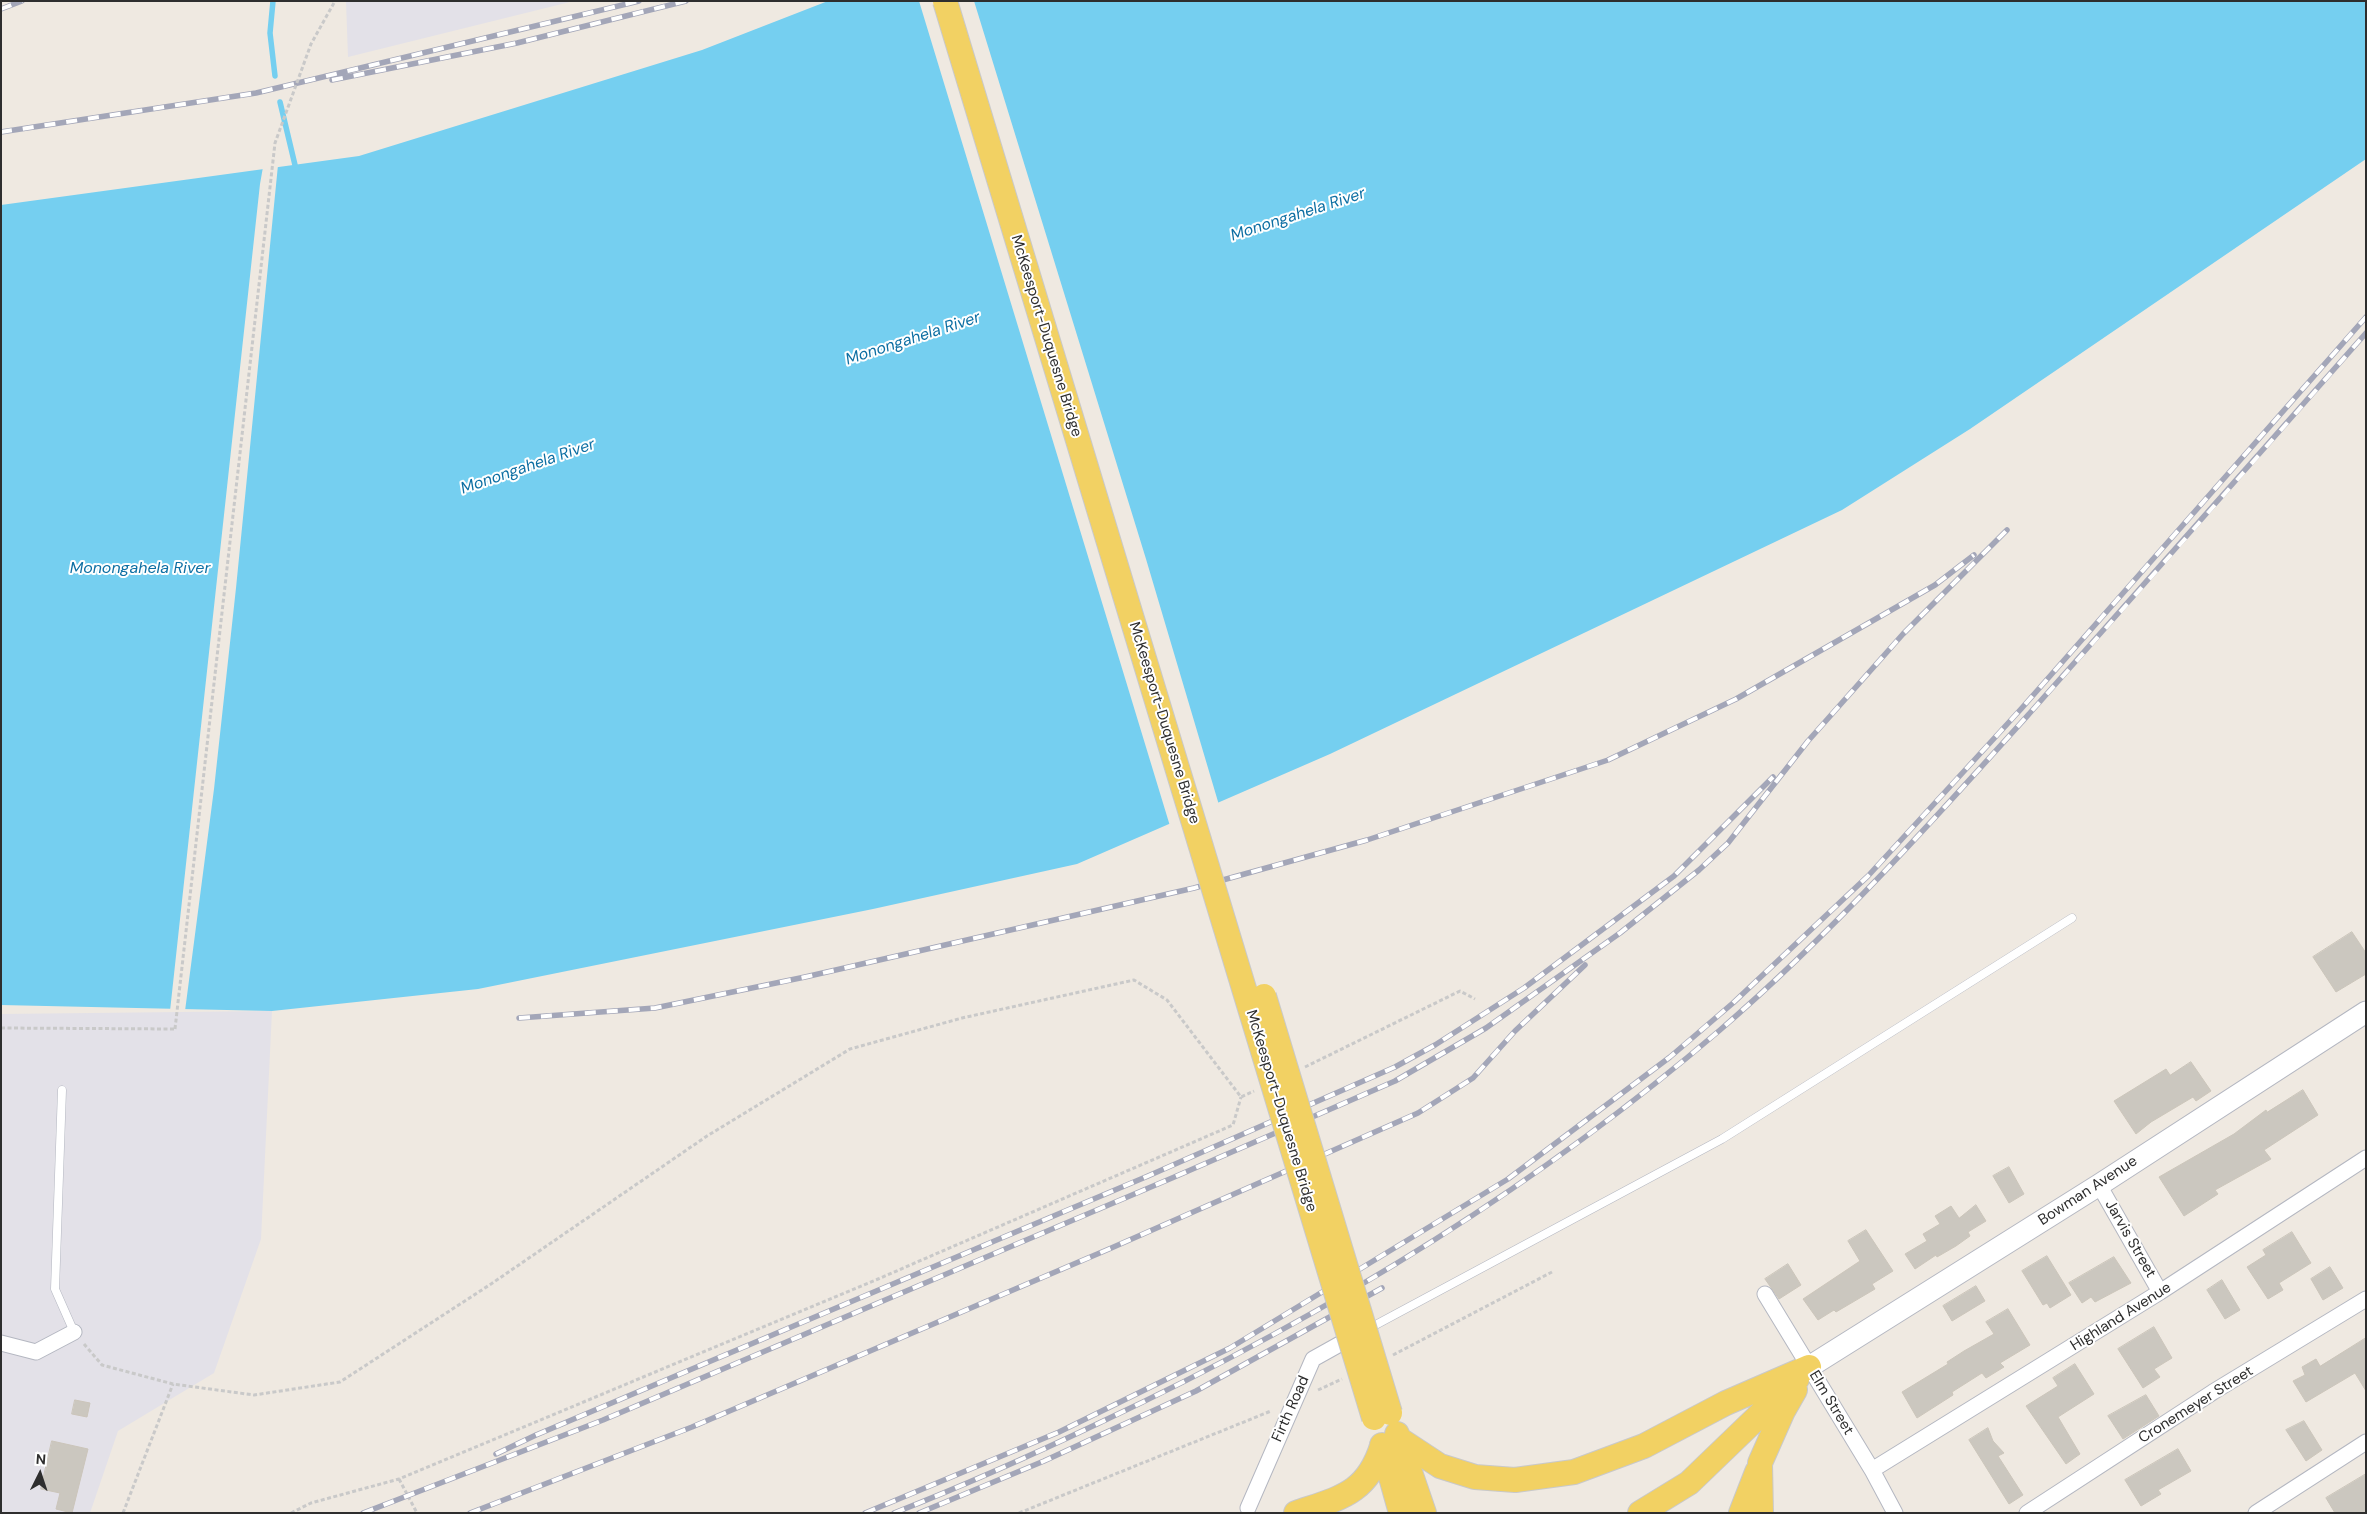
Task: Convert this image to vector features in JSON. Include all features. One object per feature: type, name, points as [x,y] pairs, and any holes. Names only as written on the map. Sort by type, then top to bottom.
[{"type":"main road","name":"McKeesport-Duquesne Bridge","points":[[945,1],[1390,1442]]},
{"type":"main road","name":"McKeesport-Duquesne Bridge","points":[[962,1],[1382,1416]]},
{"type":"main road","name":"Bowman Avenue","points":[[1809,1367],[2099,1185],[2366,1012]]},
{"type":"main road","points":[[1390,1442],[1440,1466],[1475,1477],[1515,1480],[1574,1472],[1644,1446],[1726,1403],[1809,1367]]},
{"type":"main road","points":[[1741,1513],[1783,1411],[1809,1367]]},
{"type":"main road","points":[[1640,1513],[1689,1482],[1809,1367]]},
{"type":"main road","points":[[1296,1513],[1341,1497],[1364,1483],[1390,1442]]},
{"type":"main road","points":[[1390,1442],[1401,1513]]},
{"type":"main road","points":[[1390,1442],[1424,1513]]},
{"type":"main road","points":[[1760,1463],[1761,1513]]},
{"type":"street","name":"Highland Avenue","points":[[1872,1470],[2160,1292],[2366,1158]]},
{"type":"street","name":"Jarvis Street","points":[[2099,1185],[2160,1292]]},
{"type":"street","name":"Elm Street","points":[[1765,1294],[1872,1470],[1895,1513]]},
{"type":"street","name":"Cronemeyer Street","points":[[2027,1513],[2213,1392],[2366,1298]]},
{"type":"street","points":[[1,1343],[36,1352],[74,1332]]},
{"type":"street","name":"Firth Road","points":[[1248,1508],[1313,1359],[1360,1333]]},
{"type":"street","points":[[2256,1513],[2366,1442]]},
{"type":"lane","points":[[1360,1333],[1722,1138],[2072,918]]},
{"type":"lane","points":[[62,1090],[55,1289],[74,1332]]},
{"type":"path","points":[[1,1028],[175,1029],[275,143],[311,44],[335,1]]},
{"type":"path","points":[[74,1332],[102,1365],[173,1384],[254,1395],[340,1382],[491,1284],[707,1136],[850,1049],[962,1018],[1134,980],[1167,1000],[1241,1097]]},
{"type":"path","points":[[1304,1068],[1460,991],[1475,999]]},
{"type":"path","points":[[291,1513],[311,1503],[399,1480],[878,1279],[1233,1125],[1241,1097],[1259,1088]]},
{"type":"path","points":[[123,1513],[173,1384]]},
{"type":"path","points":[[399,1480],[417,1513]]},
{"type":"shaded area","points":[[346,1],[574,1],[348,57]]},
{"type":"shaded area","points":[[272,1011],[261,1239],[214,1373],[118,1431],[90,1513],[1,1513],[1,1014]]},
{"type":"water","name":"Monongahela River","points":[[828,1],[2366,1],[2366,159],[1970,429],[1842,510],[1330,754],[1077,864],[873,909],[478,989],[272,1011],[1,1005],[1,205],[359,156],[702,50]]},
{"type":"pier","points":[[919,1],[974,1],[1146,559],[1219,805],[1170,826]]},
{"type":"pier","points":[[278,165],[214,789],[185,1011],[170,1011],[260,184],[263,167]]},
{"type":"building","points":[[2352,932],[2366,953],[2366,974],[2336,992],[2313,957]]},
{"type":"building","points":[[2191,1062],[2211,1091],[2196,1101],[2193,1097],[2151,1122],[2136,1134],[2114,1101],[2166,1069],[2170,1075]]},
{"type":"building","points":[[2303,1090],[2318,1115],[2264,1150],[2271,1159],[2215,1190],[2218,1194],[2184,1216],[2159,1177],[2234,1134],[2266,1110],[2267,1112]]},
{"type":"building","points":[[2009,1167],[2024,1194],[2009,1203],[1993,1176]]},
{"type":"building","points":[[1976,1205],[1986,1221],[1968,1232],[1970,1236],[1956,1246],[1937,1257],[1936,1255],[1915,1269],[1905,1254],[1927,1241],[1923,1234],[1940,1224],[1935,1216],[1951,1206],[1959,1218]]},
{"type":"building","points":[[1866,1230],[1893,1271],[1872,1284],[1875,1289],[1836,1312],[1834,1310],[1818,1320],[1803,1299],[1860,1261],[1848,1241]]},
{"type":"building","points":[[2292,1232],[2311,1263],[2279,1283],[2283,1290],[2268,1299],[2247,1267],[2266,1255],[2263,1250]]},
{"type":"building","points":[[2047,1256],[2071,1295],[2050,1308],[2047,1303],[2043,1305],[2022,1271]]},
{"type":"building","points":[[2114,1257],[2131,1283],[2095,1302],[2091,1297],[2082,1303],[2069,1283]]},
{"type":"building","points":[[1788,1264],[1801,1285],[1779,1299],[1765,1279]]},
{"type":"building","points":[[2330,1267],[2343,1288],[2323,1300],[2311,1279]]},
{"type":"building","points":[[2222,1280],[2240,1310],[2225,1319],[2207,1290]]},
{"type":"building","points":[[1976,1286],[1985,1301],[1952,1321],[1943,1306]]},
{"type":"building","points":[[2008,1309],[2030,1345],[2000,1363],[2004,1367],[1986,1378],[1982,1373],[1952,1392],[1953,1395],[1917,1418],[1902,1392],[1948,1364],[1947,1362],[1964,1351],[1994,1334],[1986,1322]]},
{"type":"building","points":[[2154,1327],[2172,1358],[2154,1369],[2160,1377],[2143,1388],[2118,1349]]},
{"type":"building","points":[[2366,1338],[2366,1391],[2355,1373],[2306,1402],[2293,1381],[2305,1375],[2302,1367],[2316,1359],[2320,1366]]},
{"type":"building","points":[[2075,1364],[2094,1394],[2058,1417],[2080,1454],[2066,1464],[2026,1406],[2058,1386],[2053,1378]]},
{"type":"building","points":[[2146,1395],[2159,1416],[2123,1439],[2108,1416]]},
{"type":"building","points":[[75,1400],[90,1403],[87,1417],[72,1414]]},
{"type":"building","points":[[2304,1421],[2322,1450],[2306,1461],[2286,1430]]},
{"type":"building","points":[[1988,1428],[1993,1441],[2004,1453],[1998,1456],[2023,1495],[2009,1504],[1969,1440]]},
{"type":"building","points":[[52,1441],[88,1449],[72,1513],[56,1509],[60,1493],[41,1489]]},
{"type":"building","points":[[2178,1449],[2191,1471],[2158,1490],[2161,1494],[2141,1506],[2125,1480]]},
{"type":"building","points":[[2366,1474],[2366,1513],[2335,1513],[2326,1498]]},
{"type":"waterway","points":[[273,1],[270,33],[275,76]]},
{"type":"waterway","points":[[280,102],[295,165]]},
{"type":"railway","points":[[1,9],[22,1]]},
{"type":"railway","points":[[1,132],[256,93],[639,1]]},
{"type":"railway","points":[[332,80],[517,43],[686,1]]},
{"type":"railway","points":[[865,1513],[1059,1432],[1230,1348],[1508,1179],[1670,1057],[1733,1003],[1868,876],[2021,709],[2366,317]]},
{"type":"railway","points":[[894,1513],[1047,1448],[1180,1384],[1343,1296],[1499,1198],[1575,1145],[1648,1089],[1720,1030],[1761,993],[1802,955],[1879,877],[2071,667],[2366,333]]},
{"type":"railway","points":[[363,1513],[603,1420],[1172,1178],[1395,1081],[1486,1028],[1620,933],[1699,870],[1728,843],[1808,741],[1903,634],[2007,530]]},
{"type":"railway","points":[[519,1018],[655,1008],[805,977],[1194,888],[1367,840],[1608,760],[1736,699],[1935,585],[1974,555]]},
{"type":"railway","points":[[496,1454],[536,1435],[1148,1176],[1395,1067],[1435,1045],[1524,988],[1674,876],[1773,777]]},
{"type":"railway","points":[[470,1513],[692,1427],[1109,1249],[1418,1113],[1473,1078],[1515,1031],[1585,965]]},
{"type":"railway","points":[[919,1513],[1044,1461],[1196,1391],[1382,1288]]}]
